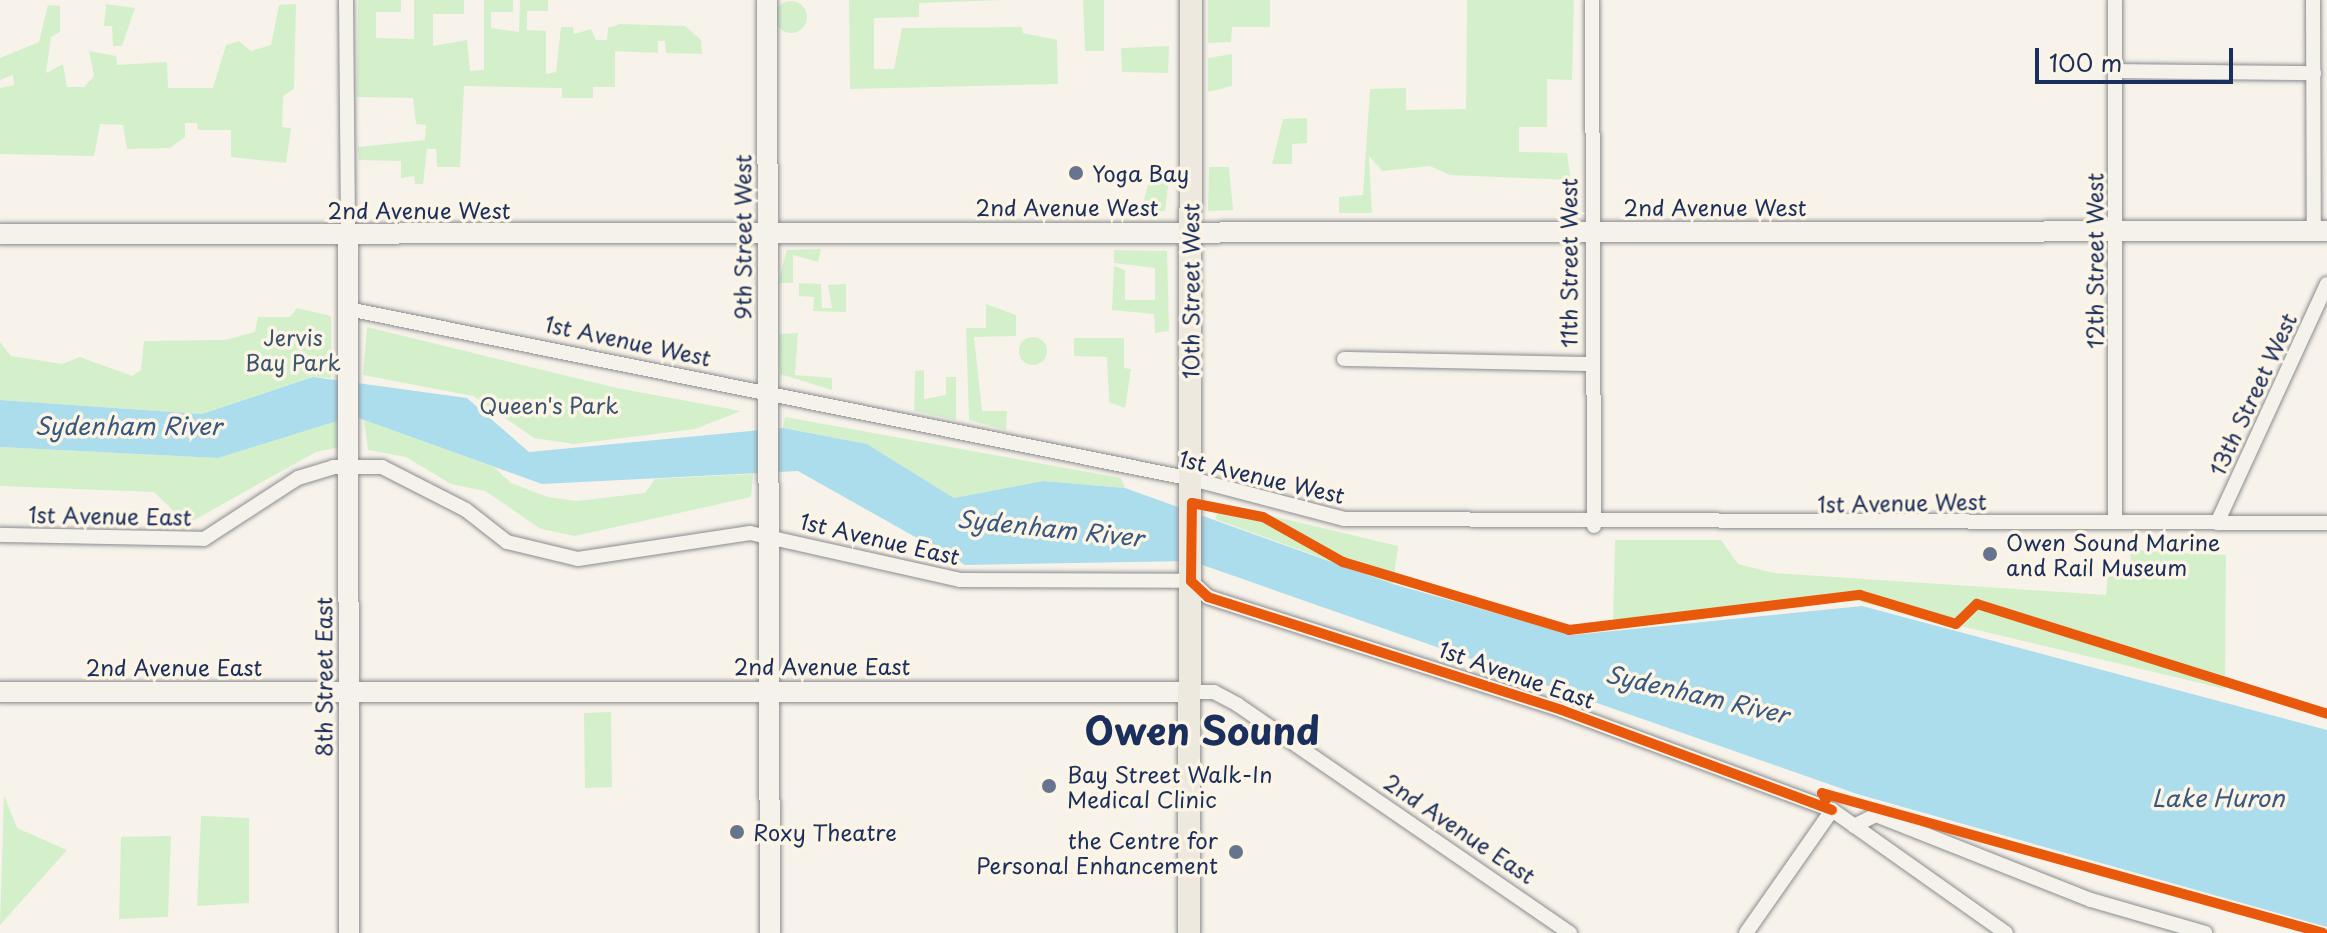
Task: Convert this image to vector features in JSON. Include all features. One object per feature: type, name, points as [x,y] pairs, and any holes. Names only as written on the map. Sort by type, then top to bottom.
[{"type":"main road","name":"10th Street West","points":[[1189,933],[1191,0]]},
{"type":"street","points":[[346,0],[348,236]]},
{"type":"street","name":"9th Street West","points":[[767,0],[765,534],[770,933]]},
{"type":"street","name":"11th Street West","points":[[1592,0],[1590,364],[1594,526]]},
{"type":"street","name":"12th Street West","points":[[2115,0],[2118,230],[2115,521]]},
{"type":"street","points":[[2313,0],[2320,231]]},
{"type":"street","points":[[2115,71],[2314,73]]},
{"type":"street","name":"2nd Avenue West","points":[[0,234],[348,236],[766,232],[2320,231]]},
{"type":"street","name":"8th Street East","points":[[348,236],[349,933]]},
{"type":"street","name":"13th Street West","points":[[2217,523],[2327,284]]},
{"type":"street","name":"1st Avenue West","points":[[348,309],[767,401],[1192,479],[1344,519],[1594,526],[2115,521],[2327,523]]},
{"type":"street","points":[[1344,359],[1590,364]]},
{"type":"street","name":"1st Avenue East","points":[[0,535],[204,539],[298,478],[347,466],[405,474],[507,542],[537,553],[578,559],[696,536],[765,534],[960,580],[1191,571],[1208,597],[1504,690],[1832,810],[2006,933]]},
{"type":"street","name":"2nd Avenue East","points":[[0,692],[768,689],[1214,692],[1238,705],[1570,933]]},
{"type":"street","points":[[1746,933],[1832,810]]},
{"type":"street","points":[[1854,826],[1876,815],[2091,900],[2205,933]]},
{"type":"green space","points":[[358,0],[401,0],[401,12],[376,12],[376,38],[414,39],[414,0],[464,0],[464,14],[433,14],[433,46],[467,40],[470,71],[484,70],[484,0],[513,0],[513,12],[491,12],[491,28],[519,32],[520,0],[548,0],[548,11],[527,11],[527,30],[546,31],[546,74],[556,72],[561,27],[573,27],[574,34],[591,29],[596,40],[607,40],[608,28],[620,24],[685,26],[701,40],[702,54],[666,53],[665,41],[658,41],[658,53],[615,51],[615,87],[593,87],[593,98],[562,98],[562,88],[464,86],[460,167],[437,167],[436,149],[427,149],[423,184],[415,184],[414,176],[401,178],[401,161],[359,160],[358,147],[425,140],[426,125],[416,124],[413,98],[357,97]]},
{"type":"green space","points":[[849,0],[1004,0],[919,3],[919,17],[874,18],[874,69],[894,69],[902,28],[1022,27],[1023,33],[1057,40],[1058,84],[850,89]]},
{"type":"green space","points":[[1083,0],[1104,0],[1104,51],[1085,51]]},
{"type":"green space","points":[[1208,0],[1270,0],[1270,27],[1232,27],[1231,42],[1208,43]]},
{"type":"green space","points":[[1467,0],[1574,0],[1572,80],[1547,79],[1547,127],[1519,127],[1519,152],[1567,153],[1571,180],[1450,175],[1430,166],[1382,171],[1369,156],[1372,213],[1339,213],[1339,197],[1363,195],[1370,89],[1406,88],[1406,110],[1466,109]]},
{"type":"green space","points":[[791,1],[802,6],[807,17],[802,28],[791,33],[780,28],[775,17],[780,6]]},
{"type":"green space","points":[[106,4],[135,8],[122,46],[113,46],[112,26],[104,26]]},
{"type":"green space","points":[[296,4],[294,89],[283,96],[282,127],[291,128],[286,163],[231,157],[231,130],[198,130],[197,123],[185,123],[185,137],[170,148],[127,149],[123,125],[100,124],[94,156],[0,154],[0,88],[14,85],[13,75],[0,80],[0,58],[39,42],[48,5],[60,6],[60,32],[51,37],[46,73],[63,64],[67,87],[84,87],[94,76],[89,51],[116,56],[117,65],[167,62],[168,88],[213,88],[226,45],[239,41],[251,51],[271,45],[279,5]]},
{"type":"green space","points":[[1169,46],[1168,73],[1122,72],[1121,48]]},
{"type":"green space","points":[[1232,54],[1232,86],[1208,92],[1208,58]]},
{"type":"green space","points":[[1307,118],[1307,143],[1292,144],[1292,164],[1272,164],[1283,119]]},
{"type":"green space","points":[[1209,167],[1229,167],[1233,210],[1208,211]]},
{"type":"green space","points":[[1152,170],[1170,170],[1165,211],[1141,211]]},
{"type":"green space","points":[[821,249],[818,262],[793,255],[793,283],[778,283],[787,250]]},
{"type":"green space","points":[[1114,250],[1167,251],[1169,331],[1155,333],[1154,314],[1112,310],[1114,266],[1125,270],[1125,300],[1155,300],[1155,268],[1114,263]]},
{"type":"green space","points":[[799,283],[821,284],[822,308],[832,308],[828,285],[846,284],[846,312],[813,311],[814,297],[799,296]]},
{"type":"green space","points":[[986,304],[1016,315],[1016,336],[974,337],[982,411],[1007,411],[1006,430],[969,420],[966,328],[986,328]]},
{"type":"green space","name":"Jervis Bay Park","points":[[297,308],[331,316],[331,378],[313,377],[202,414],[0,400],[0,342],[11,356],[62,364],[80,357],[132,376],[141,370],[144,341],[225,340],[255,332],[258,317],[290,317]]},
{"type":"green space","name":"Queen's Park","points":[[367,327],[617,388],[741,411],[695,429],[574,444],[534,438],[473,396],[363,375]]},
{"type":"green space","points":[[798,333],[795,375],[832,378],[832,390],[780,374],[779,334]]},
{"type":"green space","points":[[1033,337],[1043,341],[1047,351],[1043,361],[1033,365],[1023,361],[1019,351],[1023,341]]},
{"type":"green space","points":[[1074,338],[1124,338],[1124,368],[1131,369],[1125,408],[1109,402],[1107,357],[1074,356]]},
{"type":"green space","points":[[924,370],[924,399],[946,395],[946,377],[956,377],[956,420],[914,411],[915,371]]},
{"type":"green space","points":[[785,417],[1121,478],[1125,488],[1043,481],[954,498],[867,444],[783,428]]},
{"type":"green space","points":[[338,420],[340,447],[316,452],[187,524],[154,492],[0,486],[0,447],[218,458]]},
{"type":"green space","points":[[364,420],[494,467],[511,483],[548,497],[577,501],[645,493],[655,479],[753,474],[751,497],[575,536],[541,529],[485,491],[451,484],[406,457],[368,450]]},
{"type":"green space","points":[[1222,504],[1398,546],[1393,584],[1215,519]]},
{"type":"green space","points":[[1615,540],[1721,540],[1738,564],[1774,573],[2106,595],[2108,571],[2130,570],[2131,550],[2226,555],[2225,689],[1839,597],[1613,624]]},
{"type":"green space","points":[[611,712],[612,787],[585,788],[584,713]]},
{"type":"green space","points":[[4,795],[17,828],[67,850],[0,925]]},
{"type":"green space","points":[[201,816],[249,818],[249,903],[197,906]]},
{"type":"green space","points":[[171,836],[168,917],[119,919],[121,837]]},
{"type":"water","name":"Lake Huron","points":[[313,377],[467,398],[529,452],[783,428],[867,444],[954,498],[1043,481],[1125,488],[1393,584],[1573,635],[1862,606],[2327,730],[2327,927],[1857,794],[1191,561],[965,565],[798,471],[542,484],[353,416],[218,458],[0,447],[0,400],[202,414]]},
{"type":"cycle path","points":[[1832,810],[1562,710],[1208,597],[1191,581],[1192,503],[1263,517],[1343,562],[1569,630],[1860,595],[1956,624],[1977,604],[2327,714]]},
{"type":"cycle path","points":[[1826,800],[1822,793],[2323,933]]},
{"type":"place","name":"Yoga Bay","points":[[1076,173]]},
{"type":"place","name":"Owen Sound Marine and Rail Museum","points":[[1990,554]]},
{"type":"place","name":"Bay Street Walk-In Medical Clinic","points":[[1049,786]]},
{"type":"place","name":"Roxy Theatre","points":[[737,832]]},
{"type":"place","name":"the Centre for Personal Enhancement","points":[[1236,852]]},
{"type":"district","name":"Owen Sound","points":[[1202,730]]},
{"type":"water label","name":"Sydenham River","points":[[128,426]]},
{"type":"water label","name":"Sydenham River","points":[[1050,528]]},
{"type":"water label","name":"Sydenham River","points":[[1697,694]]}]
